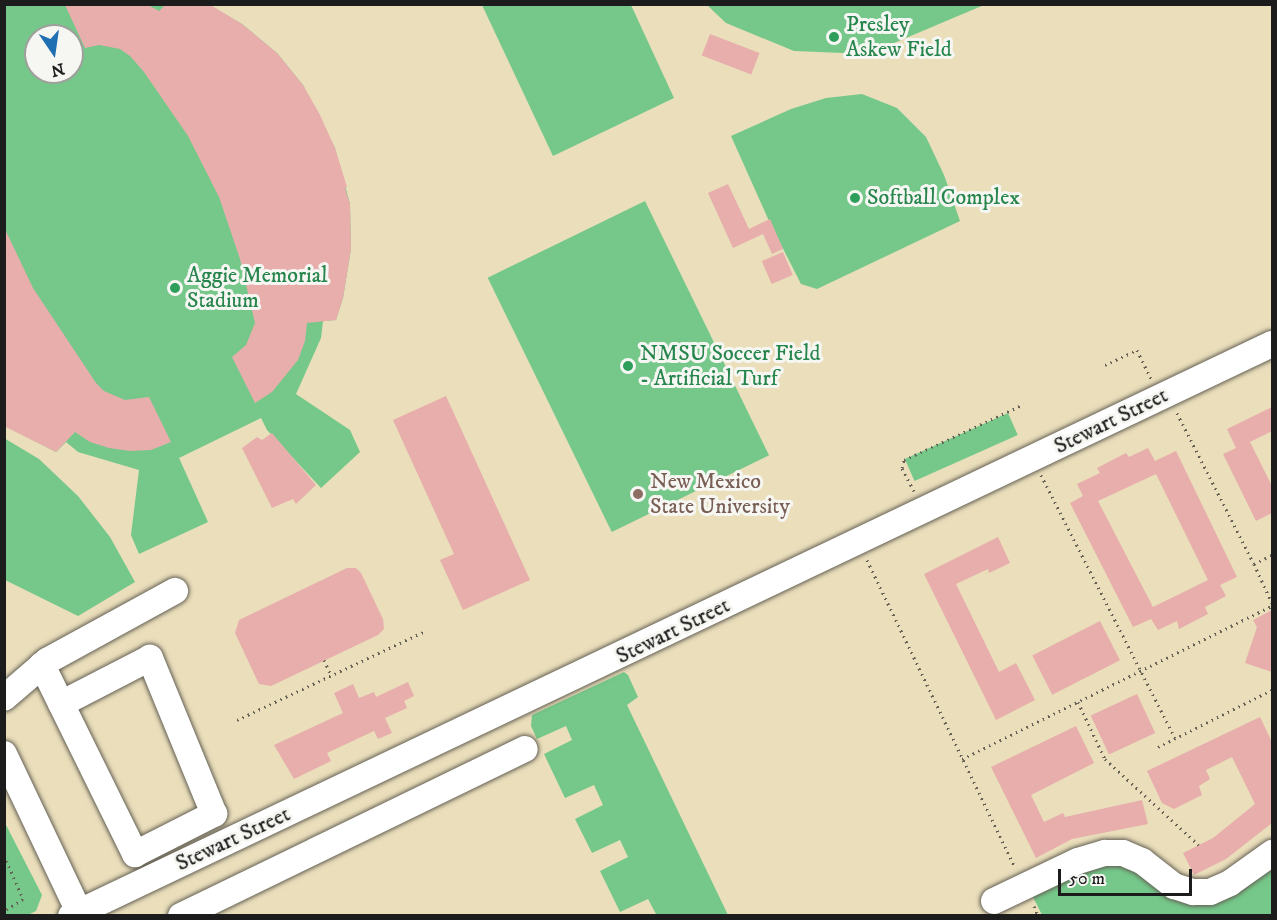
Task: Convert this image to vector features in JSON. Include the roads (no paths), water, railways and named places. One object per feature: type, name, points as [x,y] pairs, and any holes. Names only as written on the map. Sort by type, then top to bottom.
[{"type":"street","name":"Stewart Street","points":[[77,914],[1168,404],[1272,344]]},
{"type":"street","points":[[4,698],[42,665],[175,591]]},
{"type":"street","points":[[42,665],[61,704],[135,854],[214,814],[150,658],[61,704]]},
{"type":"street","points":[[181,915],[525,749]]},
{"type":"street","points":[[4,754],[77,914]]},
{"type":"street","points":[[994,901],[1078,861],[1105,854],[1123,853],[1142,861],[1174,886],[1194,892],[1210,891],[1230,883],[1272,853]]},
{"type":"place","name":"Presley Askew Field","points":[[834,37]]},
{"type":"place","name":"Softball Complex","points":[[855,198]]},
{"type":"place","name":"Aggie Memorial Stadium","points":[[175,288]]},
{"type":"place","name":"NMSU Soccer Field - Artificial Turf","points":[[628,366]]},
{"type":"place","name":"New Mexico State University","points":[[638,494]]}]
